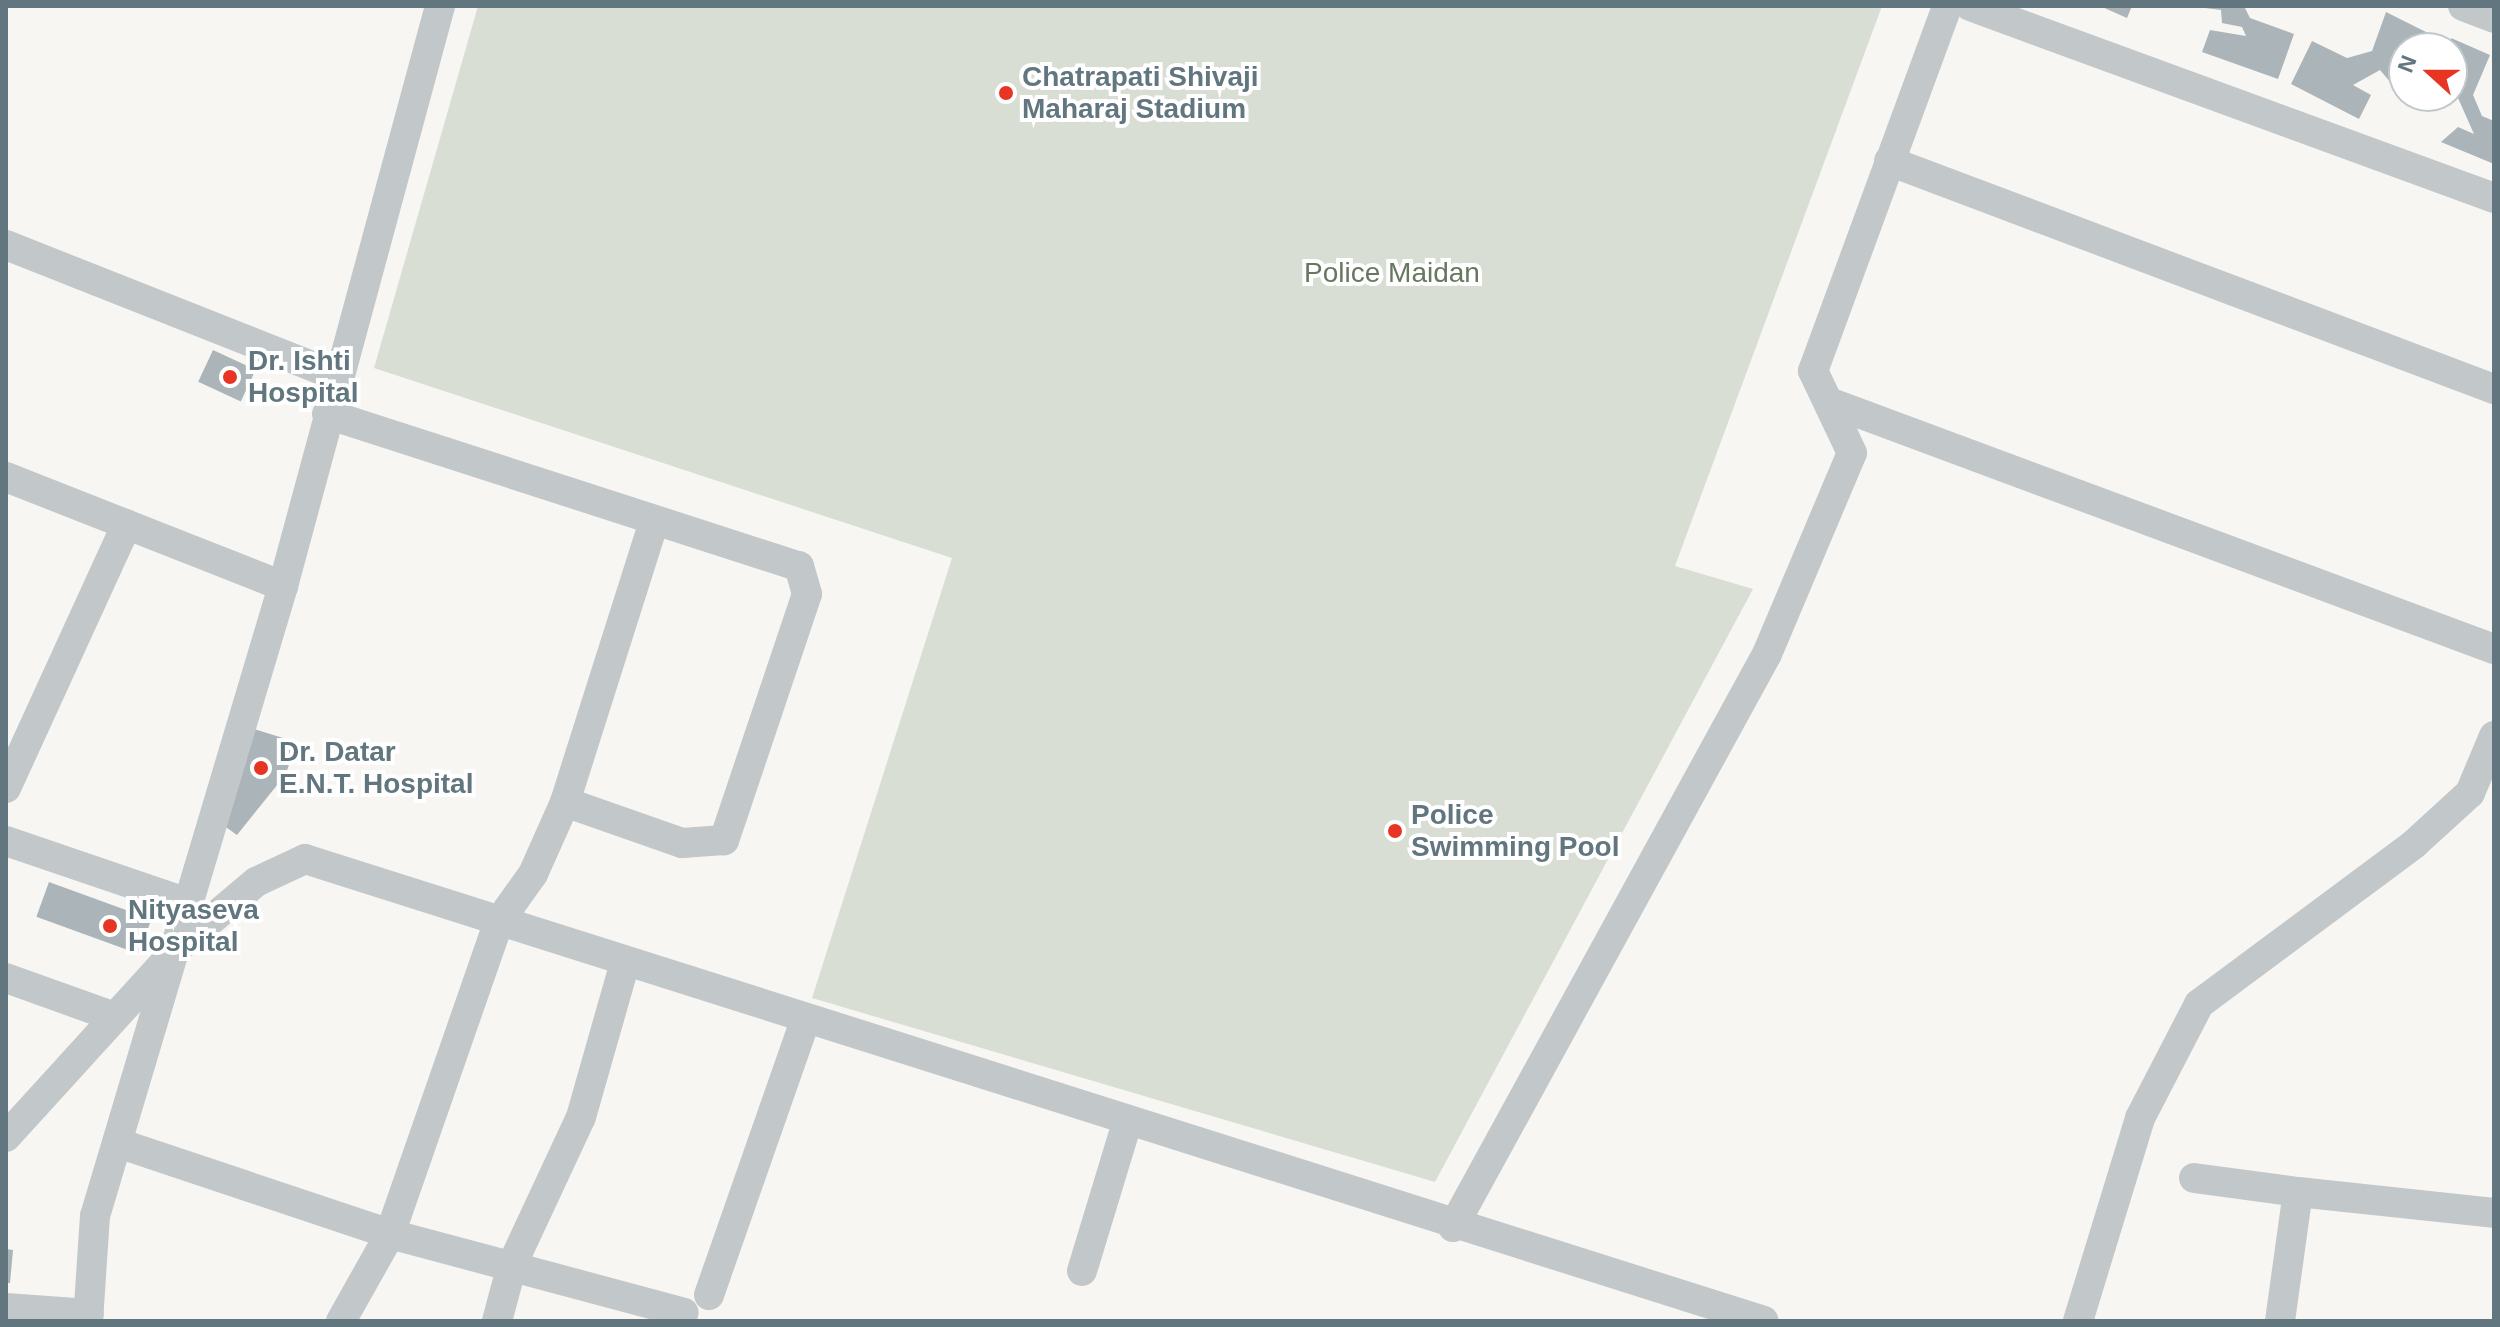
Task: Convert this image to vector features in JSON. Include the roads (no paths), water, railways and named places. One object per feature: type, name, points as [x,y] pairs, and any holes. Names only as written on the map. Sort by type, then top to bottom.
[{"type":"street","points":[[6,1308],[88,1318],[95,1216],[179,947],[283,586],[337,376],[440,6]]},
{"type":"street","points":[[1453,1227],[1767,654],[1852,453],[1813,371],[1947,6]]},
{"type":"street","points":[[1970,6],[2494,198]]},
{"type":"street","points":[[2463,6],[2494,18]]},
{"type":"street","points":[[1889,161],[2494,389]]},
{"type":"street","points":[[6,245],[337,376]]},
{"type":"street","points":[[1829,402],[2494,649]]},
{"type":"street","points":[[327,414],[653,524],[799,566],[807,594],[803,609],[724,840],[682,843],[565,802]]},
{"type":"street","points":[[6,477],[283,586]]},
{"type":"street","points":[[6,788],[127,524]]},
{"type":"street","points":[[341,1321],[390,1234],[498,923],[533,874],[565,802],[653,524]]},
{"type":"street","points":[[2078,1321],[2140,1118],[2199,1004],[2447,814],[2470,793],[2494,736]]},
{"type":"street","points":[[6,841],[191,904]]},
{"type":"street","points":[[6,1137],[112,1016],[179,947],[256,882],[305,859],[1453,1227],[1764,1321]]},
{"type":"street","points":[[497,1321],[512,1265],[581,1117],[625,963]]},
{"type":"street","points":[[6,978],[112,1016]]},
{"type":"street","points":[[709,1295],[805,1021]]},
{"type":"street","points":[[1082,1271],[1127,1123]]},
{"type":"street","points":[[118,1143],[390,1234],[684,1313]]},
{"type":"street","points":[[2194,1178],[2494,1213]]},
{"type":"street","points":[[2280,1321],[2298,1192]]},
{"type":"place","name":"Chatrapati Shivaji Maharaj Stadium","points":[[1006,93]]},
{"type":"place","name":"Dr. Ishti Hospital","points":[[230,377]]},
{"type":"place","name":"Dr. Datar E.N.T. Hospital","points":[[261,768]]},
{"type":"place","name":"Police Swimming Pool","points":[[1395,831]]},
{"type":"place","name":"Nityaseva Hospital","points":[[110,926]]},
{"type":"park label","name":"Police Maidan","points":[[1392,273]]}]
